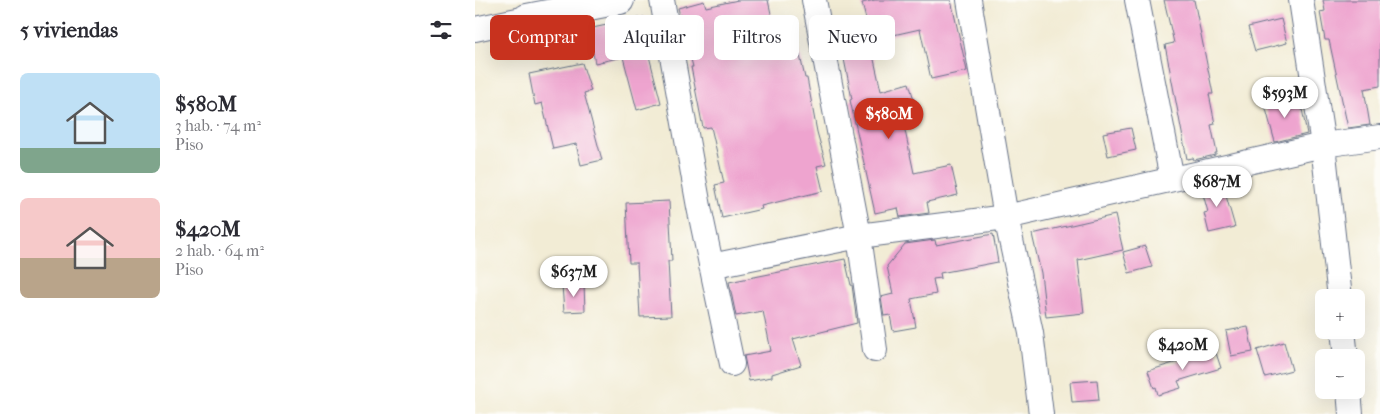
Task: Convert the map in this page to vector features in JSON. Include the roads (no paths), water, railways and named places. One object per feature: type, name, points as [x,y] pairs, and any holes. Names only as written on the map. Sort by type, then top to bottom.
[{"type":"street","points":[[542,15],[620,0]]},
{"type":"street","points":[[662,0],[711,266],[733,364]]},
{"type":"street","points":[[813,0],[859,236],[875,350]]},
{"type":"street","points":[[969,0],[1006,217],[1031,333],[1041,414]]},
{"type":"street","points":[[1137,0],[1172,180]]},
{"type":"street","points":[[1301,0],[1323,145],[1339,289]]},
{"type":"street","points":[[475,29],[490,26]]},
{"type":"street","points":[[711,266],[859,236],[1006,217],[1323,145],[1380,137]]},
{"type":"street","points":[[1350,399],[1351,414]]}]
